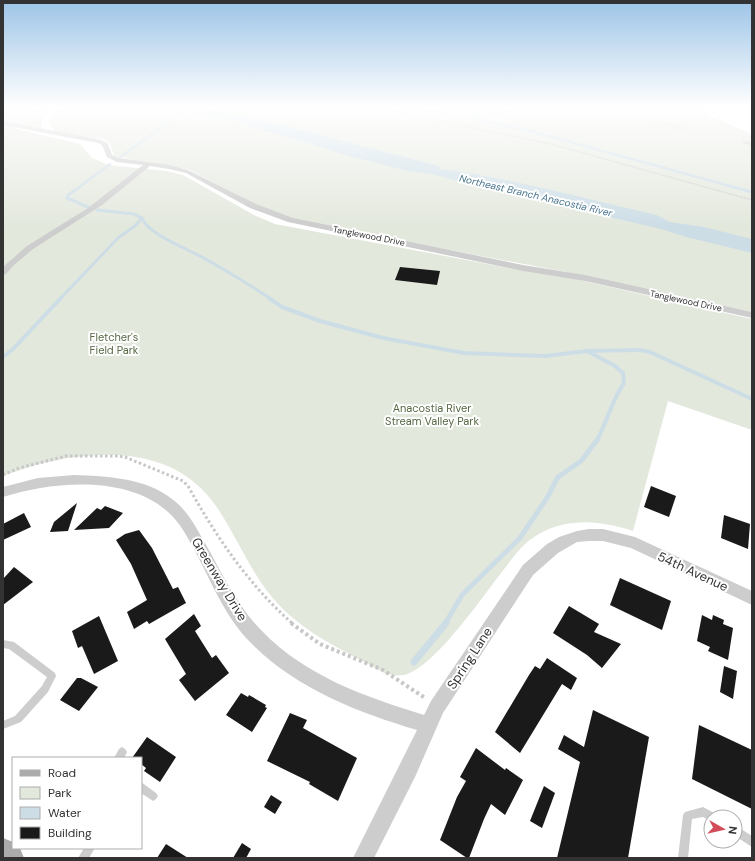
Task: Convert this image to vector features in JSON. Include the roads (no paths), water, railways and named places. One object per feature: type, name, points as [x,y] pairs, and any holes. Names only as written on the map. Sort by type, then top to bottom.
[{"type":"main road","points":[[3,854],[8,858]]},
{"type":"street","name":"Tanglewood Drive","points":[[106,147],[109,156],[122,162],[170,167],[188,172],[253,206],[291,220],[523,268],[585,278],[752,315]]},
{"type":"street","points":[[3,272],[28,248],[98,205],[148,165]]},
{"type":"street","name":"Greenway Drive","points":[[3,492],[25,484],[54,480],[78,480],[110,482],[144,490],[166,501],[180,516],[193,535],[238,613],[256,637],[283,662],[363,703],[428,725]]},
{"type":"street","name":"Spring Lane","points":[[363,858],[408,770],[437,707],[528,570],[542,555],[572,538],[583,535],[610,536],[635,544]]},
{"type":"street","name":"54th Avenue","points":[[635,544],[752,598]]},
{"type":"lane","points":[[3,644],[11,645],[52,676],[45,689],[18,719],[3,725]]},
{"type":"lane","points":[[142,788],[153,796]]},
{"type":"lane","points":[[683,858],[688,815],[703,812]]},
{"type":"lane","points":[[743,836],[752,842]]},
{"type":"lane","points":[[83,858],[89,849]]},
{"type":"water","name":"Northeast Branch Anacostia River","points":[[321,147],[367,147],[439,166],[440,169],[522,183],[657,215],[670,222],[704,227],[752,239],[752,253],[686,237],[661,229],[484,188],[432,174],[408,171]]},
{"type":"waterway","points":[[120,157],[134,147]]},
{"type":"waterway","points":[[589,147],[748,191]]},
{"type":"waterway","points":[[74,191],[110,164]]},
{"type":"waterway","points":[[75,190],[68,195],[67,198],[88,207]]},
{"type":"waterway","points":[[744,190],[748,191]]},
{"type":"waterway","points":[[748,191],[752,192]]},
{"type":"waterway","points":[[97,210],[134,214],[142,218]]},
{"type":"waterway","points":[[60,299],[118,238],[135,226],[142,218]]},
{"type":"waterway","points":[[142,218],[151,230],[218,266],[271,299]]},
{"type":"waterway","points":[[3,357],[13,349],[61,298]]},
{"type":"waterway","points":[[269,298],[282,307],[320,321],[383,338],[464,353],[545,356],[587,351],[640,350],[650,352],[752,399]]},
{"type":"waterway","points":[[589,352],[615,366],[623,373],[624,383],[616,397],[597,440]]},
{"type":"waterway","points":[[445,624],[462,595],[520,538],[547,498],[558,477],[581,461],[598,439]]},
{"type":"waterway","points":[[414,662],[446,623]]},
{"type":"park label","name":"Fletcher's Field Park","points":[[114,343]]},
{"type":"park label","name":"Anacostia River Stream Valley Park","points":[[432,414]]}]
